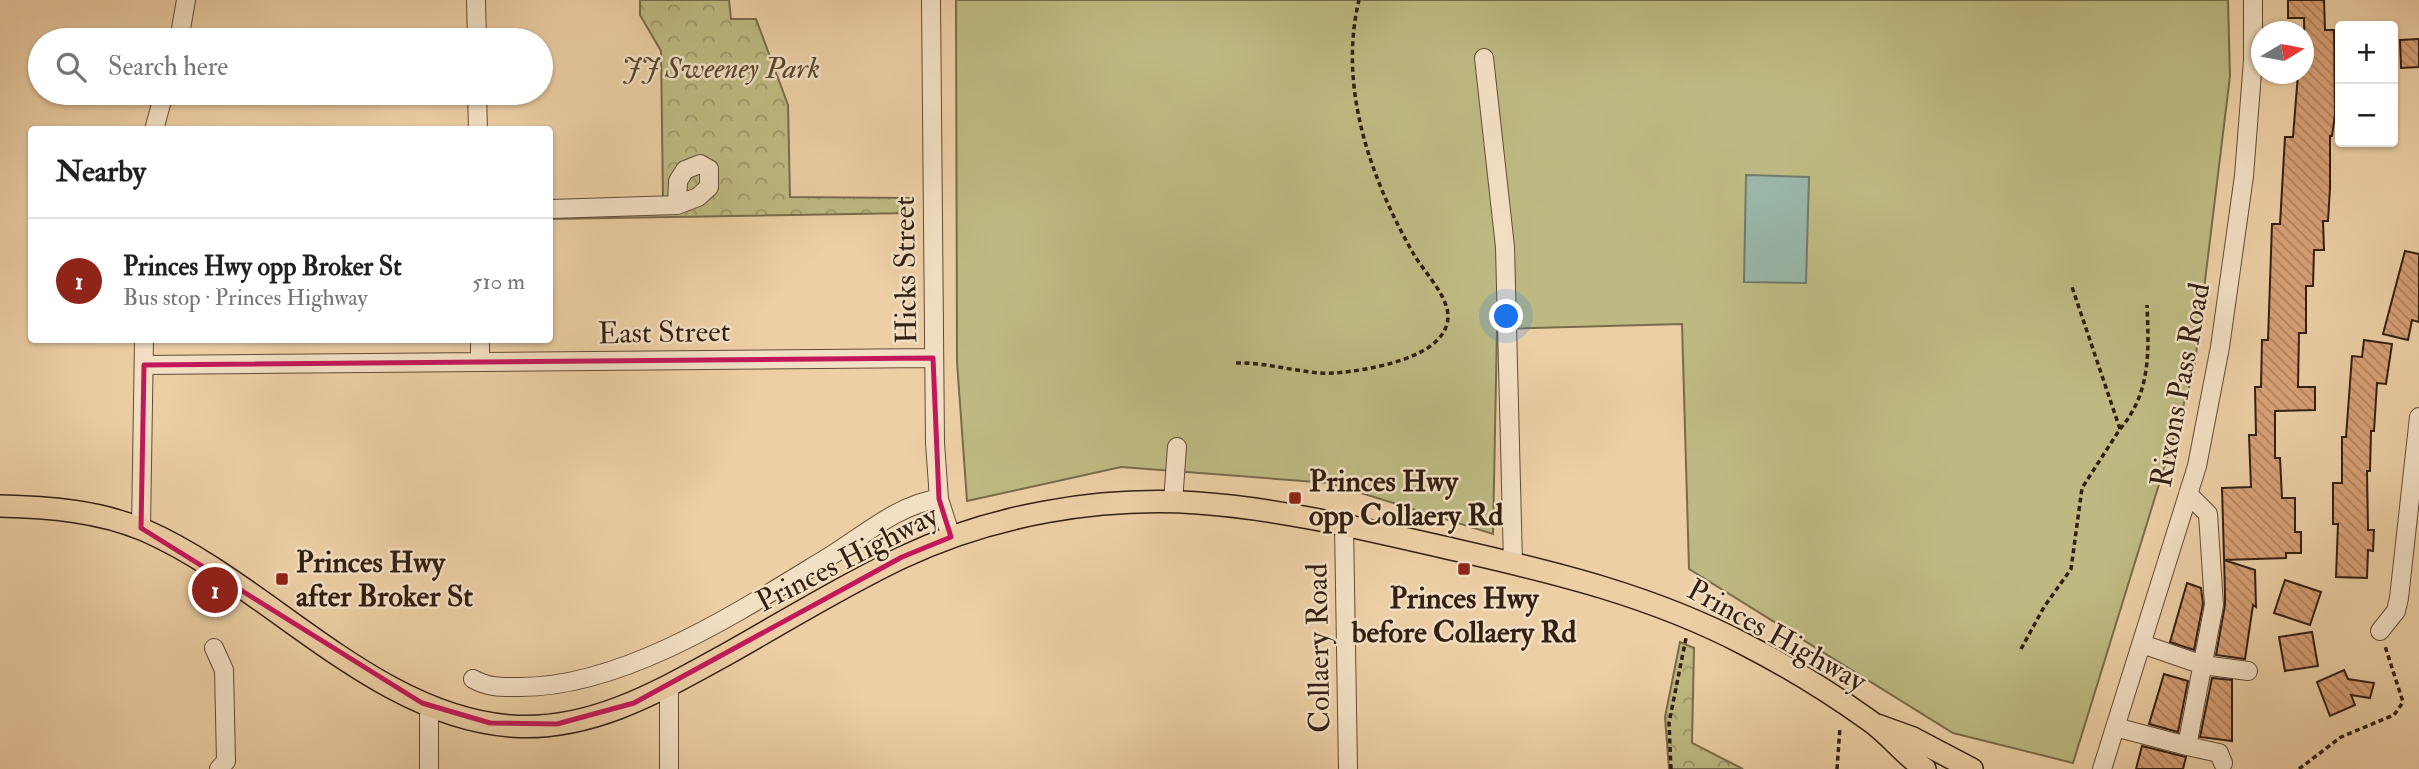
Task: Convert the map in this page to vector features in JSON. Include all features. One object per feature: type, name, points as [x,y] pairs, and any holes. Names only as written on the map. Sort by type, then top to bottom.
[{"type":"main road","name":"Princes Highway","points":[[0,506],[61,509],[141,528],[211,567],[391,687],[470,720],[532,727],[591,717],[634,703],[873,573],[951,537],[1019,519],[1079,508],[1173,502],[1229,506],[1344,525],[1604,586],[1692,619],[1747,645],[1875,725],[1913,738],[1972,769]]},
{"type":"main road","name":"Princes Highway","points":[[1875,725],[1901,752],[1925,769]]},
{"type":"street","points":[[181,28],[186,0]]},
{"type":"street","points":[[476,0],[477,28]]},
{"type":"street","name":"Hicks Street","points":[[931,0],[933,358],[939,499],[951,537]]},
{"type":"street","name":"Rixons Pass Road","points":[[2102,769],[2197,466],[2220,346],[2244,176],[2253,60],[2253,0]]},
{"type":"street","points":[[1484,58],[1505,247],[1513,563]]},
{"type":"street","points":[[155,126],[161,105]]},
{"type":"street","points":[[477,105],[478,126]]},
{"type":"street","points":[[553,209],[677,205]]},
{"type":"street","points":[[141,528],[144,343]]},
{"type":"street","points":[[480,343],[480,362]]},
{"type":"street","name":"East Street","points":[[144,365],[933,358]]},
{"type":"street","points":[[2380,631],[2396,611],[2399,598],[2419,417]]},
{"type":"street","points":[[1173,502],[1177,447]]},
{"type":"street","points":[[2187,746],[2214,605],[2208,514],[2188,494]]},
{"type":"street","points":[[473,679],[495,687],[567,684],[651,656],[829,557],[920,501],[939,499]]},
{"type":"street","name":"Collaery Road","points":[[1344,525],[1348,769]]},
{"type":"street","points":[[2142,644],[2203,666],[2248,671]]},
{"type":"street","points":[[214,648],[225,678],[226,761],[219,769]]},
{"type":"street","points":[[669,686],[669,769]]},
{"type":"street","points":[[429,705],[429,769]]},
{"type":"street","points":[[2115,727],[2219,753],[2223,763]]},
{"type":"path","points":[[1236,363],[1259,362],[1333,373],[1365,369],[1424,351],[1445,327],[1446,307],[1406,241],[1356,116],[1353,57],[1354,21],[1359,0]]},
{"type":"path","points":[[2073,287],[2102,383],[2120,429]]},
{"type":"path","points":[[2021,649],[2044,607],[2071,569],[2082,488],[2134,412],[2147,372],[2147,305]]},
{"type":"path","points":[[2299,769],[2341,737],[2395,715],[2403,702],[2380,631]]},
{"type":"path","points":[[1671,769],[1669,723],[1686,638]]},
{"type":"path","points":[[1837,769],[1840,727]]},
{"type":"highlighted area","points":[[933,358],[939,499],[951,537],[902,557],[634,703],[557,724],[490,723],[422,703],[141,528],[144,365]]},
{"type":"green space","name":"JJ Sweeney Park","points":[[640,0],[729,0],[731,19],[756,19],[788,105],[790,197],[913,198],[913,213],[553,219],[553,204],[663,201],[661,51],[640,15]]},
{"type":"green space","points":[[956,0],[2228,0],[2230,76],[2194,371],[2073,763],[1953,733],[1689,569],[1682,324],[1497,329],[1493,534],[1329,483],[1121,467],[967,501],[957,362]]},
{"type":"green space","points":[[1680,642],[1694,648],[1692,743],[1743,769],[1669,769],[1665,717]]},
{"type":"shaded area","points":[[1746,175],[1809,177],[1806,283],[1744,282]]},
{"type":"building","points":[[2288,0],[2324,0],[2325,30],[2334,30],[2335,115],[2330,136],[2328,221],[2323,221],[2324,250],[2314,250],[2313,286],[2306,286],[2306,333],[2299,333],[2298,387],[2315,387],[2315,410],[2275,411],[2275,458],[2280,458],[2282,498],[2295,498],[2295,532],[2301,532],[2301,553],[2286,553],[2286,558],[2224,560],[2222,488],[2251,487],[2249,435],[2256,435],[2255,387],[2261,387],[2262,340],[2268,340],[2272,224],[2280,224],[2285,137],[2293,137],[2297,84],[2314,84],[2314,21],[2288,18]]},
{"type":"building","points":[[2419,39],[2419,67],[2401,68],[2400,40]]},
{"type":"building","points":[[2405,251],[2419,254],[2419,322],[2412,320],[2408,340],[2383,334]]},
{"type":"building","points":[[2364,340],[2392,344],[2386,384],[2377,383],[2374,431],[2371,431],[2370,471],[2367,471],[2368,530],[2374,530],[2373,551],[2368,550],[2367,578],[2336,577],[2338,524],[2333,524],[2333,483],[2342,483],[2342,437],[2346,437],[2352,356],[2362,357]]},
{"type":"building","points":[[2224,560],[2255,570],[2256,607],[2253,605],[2245,659],[2216,655],[2225,605]]},
{"type":"building","points":[[2285,580],[2321,592],[2310,625],[2274,613]]},
{"type":"building","points":[[2187,583],[2201,588],[2203,604],[2194,650],[2170,642]]},
{"type":"building","points":[[2312,632],[2318,666],[2285,671],[2279,637]]},
{"type":"building","points":[[2344,670],[2348,679],[2374,683],[2370,698],[2351,695],[2355,705],[2330,716],[2317,682]]},
{"type":"building","points":[[2164,674],[2188,681],[2178,732],[2149,724]]},
{"type":"building","points":[[2212,678],[2232,680],[2232,741],[2200,737]]},
{"type":"building","points":[[2142,746],[2186,757],[2183,769],[2136,769]]},
{"type":"place","name":"Princes Hwy opp Collaery Rd","points":[[1295,498]]},
{"type":"place","name":"Princes Hwy before Collaery Rd","points":[[1464,569]]},
{"type":"place","name":"Princes Hwy after Broker St","points":[[282,579]]},
{"type":"place","name":"Princes Hwy opp Broker St","points":[[215,590]]}]
